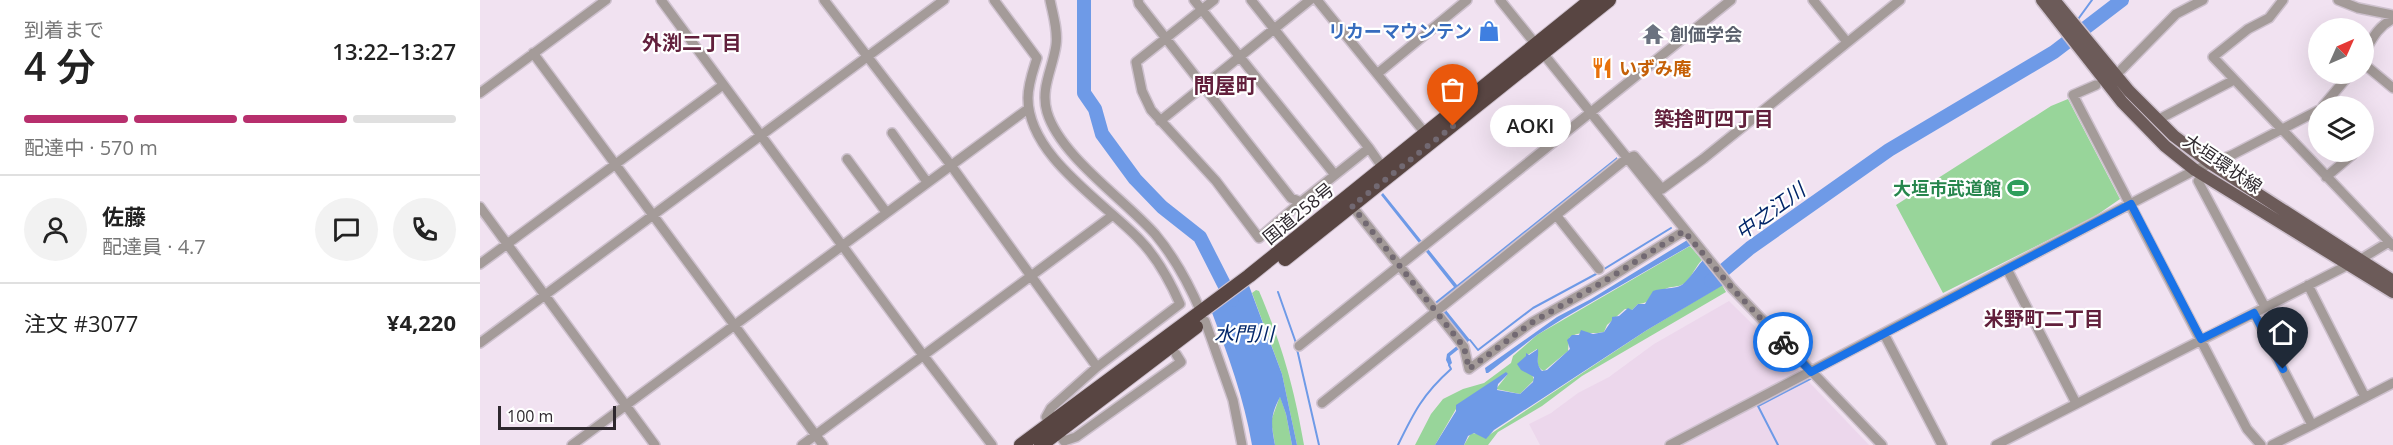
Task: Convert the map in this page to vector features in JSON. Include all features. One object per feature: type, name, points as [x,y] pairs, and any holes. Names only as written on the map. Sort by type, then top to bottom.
[{"type":"highway","name":"国道258号","points":[[1251,280],[1539,50],[1591,0]]},
{"type":"highway","name":"国道258号","points":[[1021,445],[1054,428],[1352,206],[1425,133],[1610,0]]},
{"type":"highway","name":"国道258号","points":[[1041,445],[1054,428]]},
{"type":"main road","name":"大垣環状線","points":[[2042,0],[2095,58],[2174,136],[2356,262],[2393,292]]},
{"type":"main road","name":"大垣環状線","points":[[2054,0],[2095,58],[2122,102],[2197,175],[2393,281]]},
{"type":"street","points":[[480,93],[606,0]]},
{"type":"street","points":[[661,0],[992,445]]},
{"type":"street","points":[[480,343],[944,0]]},
{"type":"street","points":[[994,0],[1037,58],[1028,98],[1035,132],[1061,166],[1138,238],[1156,259],[1180,303],[1097,367],[1051,408],[1046,417],[1064,441],[1076,437],[1181,362],[1176,354]]},
{"type":"street","points":[[1050,0],[1056,28],[1056,45],[1045,90],[1047,110],[1054,130],[1066,148],[1155,235],[1180,267],[1205,315],[1233,400],[1242,445]]},
{"type":"street","points":[[1194,0],[1335,175]]},
{"type":"street","points":[[1214,0],[1136,62],[1142,91],[1151,110],[1216,181],[1259,238],[1369,148]]},
{"type":"street","points":[[1251,0],[1386,172]]},
{"type":"street","points":[[1160,121],[1310,0]]},
{"type":"street","points":[[1317,0],[1425,133]]},
{"type":"street","points":[[1377,74],[1467,0]]},
{"type":"street","points":[[1500,0],[1732,288],[1882,445]]},
{"type":"street","points":[[1299,346],[1731,0]]},
{"type":"street","points":[[1813,0],[1847,42]]},
{"type":"street","points":[[1323,403],[1626,159],[1634,156],[1662,189],[1703,159],[1900,0]]},
{"type":"street","points":[[2121,70],[2176,14],[2203,0]]},
{"type":"street","points":[[1996,445],[2391,244],[2213,57],[2248,29],[2269,18],[2283,0]]},
{"type":"street","points":[[2338,0],[2393,17]]},
{"type":"street","points":[[830,2],[866,57],[950,164],[1097,367]]},
{"type":"street","points":[[1139,2],[1291,198],[1301,202]]},
{"type":"street","points":[[2374,35],[2383,24],[2393,17]]},
{"type":"street","points":[[533,53],[824,445]]},
{"type":"street","points":[[2374,72],[2393,88]]},
{"type":"street","points":[[2163,117],[2234,80]]},
{"type":"street","points":[[2331,96],[2342,84]]},
{"type":"street","points":[[480,264],[723,85]]},
{"type":"street","points":[[2096,85],[2073,95],[2247,429],[2261,445]]},
{"type":"street","points":[[572,445],[950,164],[1029,110]]},
{"type":"street","points":[[1670,445],[2131,204],[2197,175],[2210,163],[2232,155],[2308,116]]},
{"type":"street","points":[[892,133],[927,182]]},
{"type":"street","points":[[847,159],[886,212]]},
{"type":"street","points":[[2326,177],[2344,162]]},
{"type":"street","points":[[2197,175],[2265,308]]},
{"type":"street","points":[[1352,206],[1399,267],[1439,309],[1461,344],[1469,369],[1531,323],[1685,232]]},
{"type":"street","points":[[480,207],[656,445]]},
{"type":"street","points":[[802,445],[1113,215]]},
{"type":"street","points":[[1556,215],[1599,269]]},
{"type":"street","points":[[2007,269],[2076,403]]},
{"type":"street","points":[[2308,285],[2365,397]]},
{"type":"street","points":[[2254,313],[2312,425]]},
{"type":"street","points":[[1153,324],[1160,333]]},
{"type":"street","points":[[1884,334],[1942,445]]},
{"type":"street","points":[[2271,445],[2393,383]]},
{"type":"shaded area","points":[[1729,301],[1801,372],[1663,445],[1540,445],[1529,424],[1551,413],[1578,393],[1609,377],[1654,344]]},
{"type":"shaded area","points":[[1808,381],[1869,445],[1680,445],[1757,405]]},
{"type":"green space","name":"大垣市武道館","points":[[2068,99],[2120,199],[2094,217],[1943,293],[1896,205],[2051,106]]},
{"type":"green space","points":[[1690,246],[1702,260],[1684,283],[1663,290],[1632,310],[1625,309],[1607,325],[1604,332],[1581,333],[1569,338],[1568,351],[1544,371],[1538,364],[1537,349],[1526,356],[1534,380],[1520,394],[1496,389],[1508,374],[1456,409],[1435,445],[1415,445],[1431,414],[1443,399],[1463,389],[1484,383],[1511,363],[1513,356],[1537,335]]},
{"type":"green space","points":[[1722,285],[1726,292],[1582,376],[1542,406],[1498,432],[1488,445],[1464,445],[1471,433],[1489,435],[1647,330]]},
{"type":"green space","points":[[1259,291],[1281,348],[1304,445],[1297,445],[1282,374],[1252,293]]},
{"type":"green space","points":[[1280,396],[1292,445],[1275,445],[1271,421]]},
{"type":"water","points":[[1617,157],[1617,161],[1445,309],[1470,340],[1450,356],[1452,363],[1449,366],[1446,360],[1447,354],[1463,341],[1434,303],[1454,287],[1381,195],[1383,193],[1457,285]]},
{"type":"water","points":[[1689,239],[1693,244],[1564,318],[1486,373],[1485,368],[1557,317],[1591,299]]},
{"type":"water","points":[[1704,259],[1725,284],[1647,330],[1494,430],[1486,439],[1474,433],[1468,436],[1464,445],[1435,445],[1456,411],[1456,405],[1506,372],[1508,374],[1498,384],[1497,390],[1520,394],[1533,382],[1534,377],[1521,370],[1517,364],[1526,356],[1526,353],[1529,355],[1538,349],[1539,365],[1542,371],[1547,370],[1570,349],[1567,340],[1572,335],[1579,335],[1581,330],[1593,334],[1604,332],[1612,317],[1619,316],[1628,308],[1632,310],[1638,304],[1645,304],[1653,291],[1680,286],[1688,280]]},
{"type":"water","name":"水門川","points":[[1248,283],[1282,374],[1297,445],[1292,445],[1280,397],[1272,420],[1275,445],[1252,445],[1240,393],[1211,310]]},
{"type":"waterway","name":"水門川","points":[[1084,0],[1084,93],[1095,109],[1102,134],[1135,179],[1162,207],[1200,237],[1232,300]]},
{"type":"waterway","points":[[2076,22],[2092,0]]},
{"type":"waterway","name":"中之江川","points":[[1711,281],[1750,248],[1889,150],[2054,52],[2122,0]]},
{"type":"waterway","name":"中之江川","points":[[2054,52],[2065,36]]},
{"type":"waterway","points":[[1470,340],[1478,350],[1533,308],[1596,274],[1671,228]]},
{"type":"waterway","points":[[1278,292],[1296,343]]},
{"type":"waterway","points":[[1297,349],[1319,445]]},
{"type":"waterway","points":[[1398,445],[1420,404],[1451,369],[1449,365]]},
{"type":"waterway","points":[[1778,445],[1758,406],[1810,379]]},
{"type":"way so far","points":[[1453,126],[1352,206],[1464,347],[1469,369],[1543,315],[1608,279],[1684,231],[1732,288],[1783,342]]},
{"type":"place","name":"リカーマウンテン","points":[[1489,31]]},
{"type":"place","name":"創価学会","points":[[1653,34]]},
{"type":"place","name":"いずみ庵","points":[[1602,68]]},
{"type":"place","name":"AOKI","points":[[1453,126]]},
{"type":"place","name":"大垣市武道館","points":[[2018,188]]},
{"type":"district","name":"外渕二丁目","points":[[692,42]]},
{"type":"district","name":"問屋町","points":[[1225,85]]},
{"type":"district","name":"築捨町四丁目","points":[[1714,118]]},
{"type":"district","name":"米野町二丁目","points":[[2044,318]]},
{"type":"route","points":[[1783,342],[1811,372],[2131,204],[2201,339],[2254,313],[2283,369]]}]
